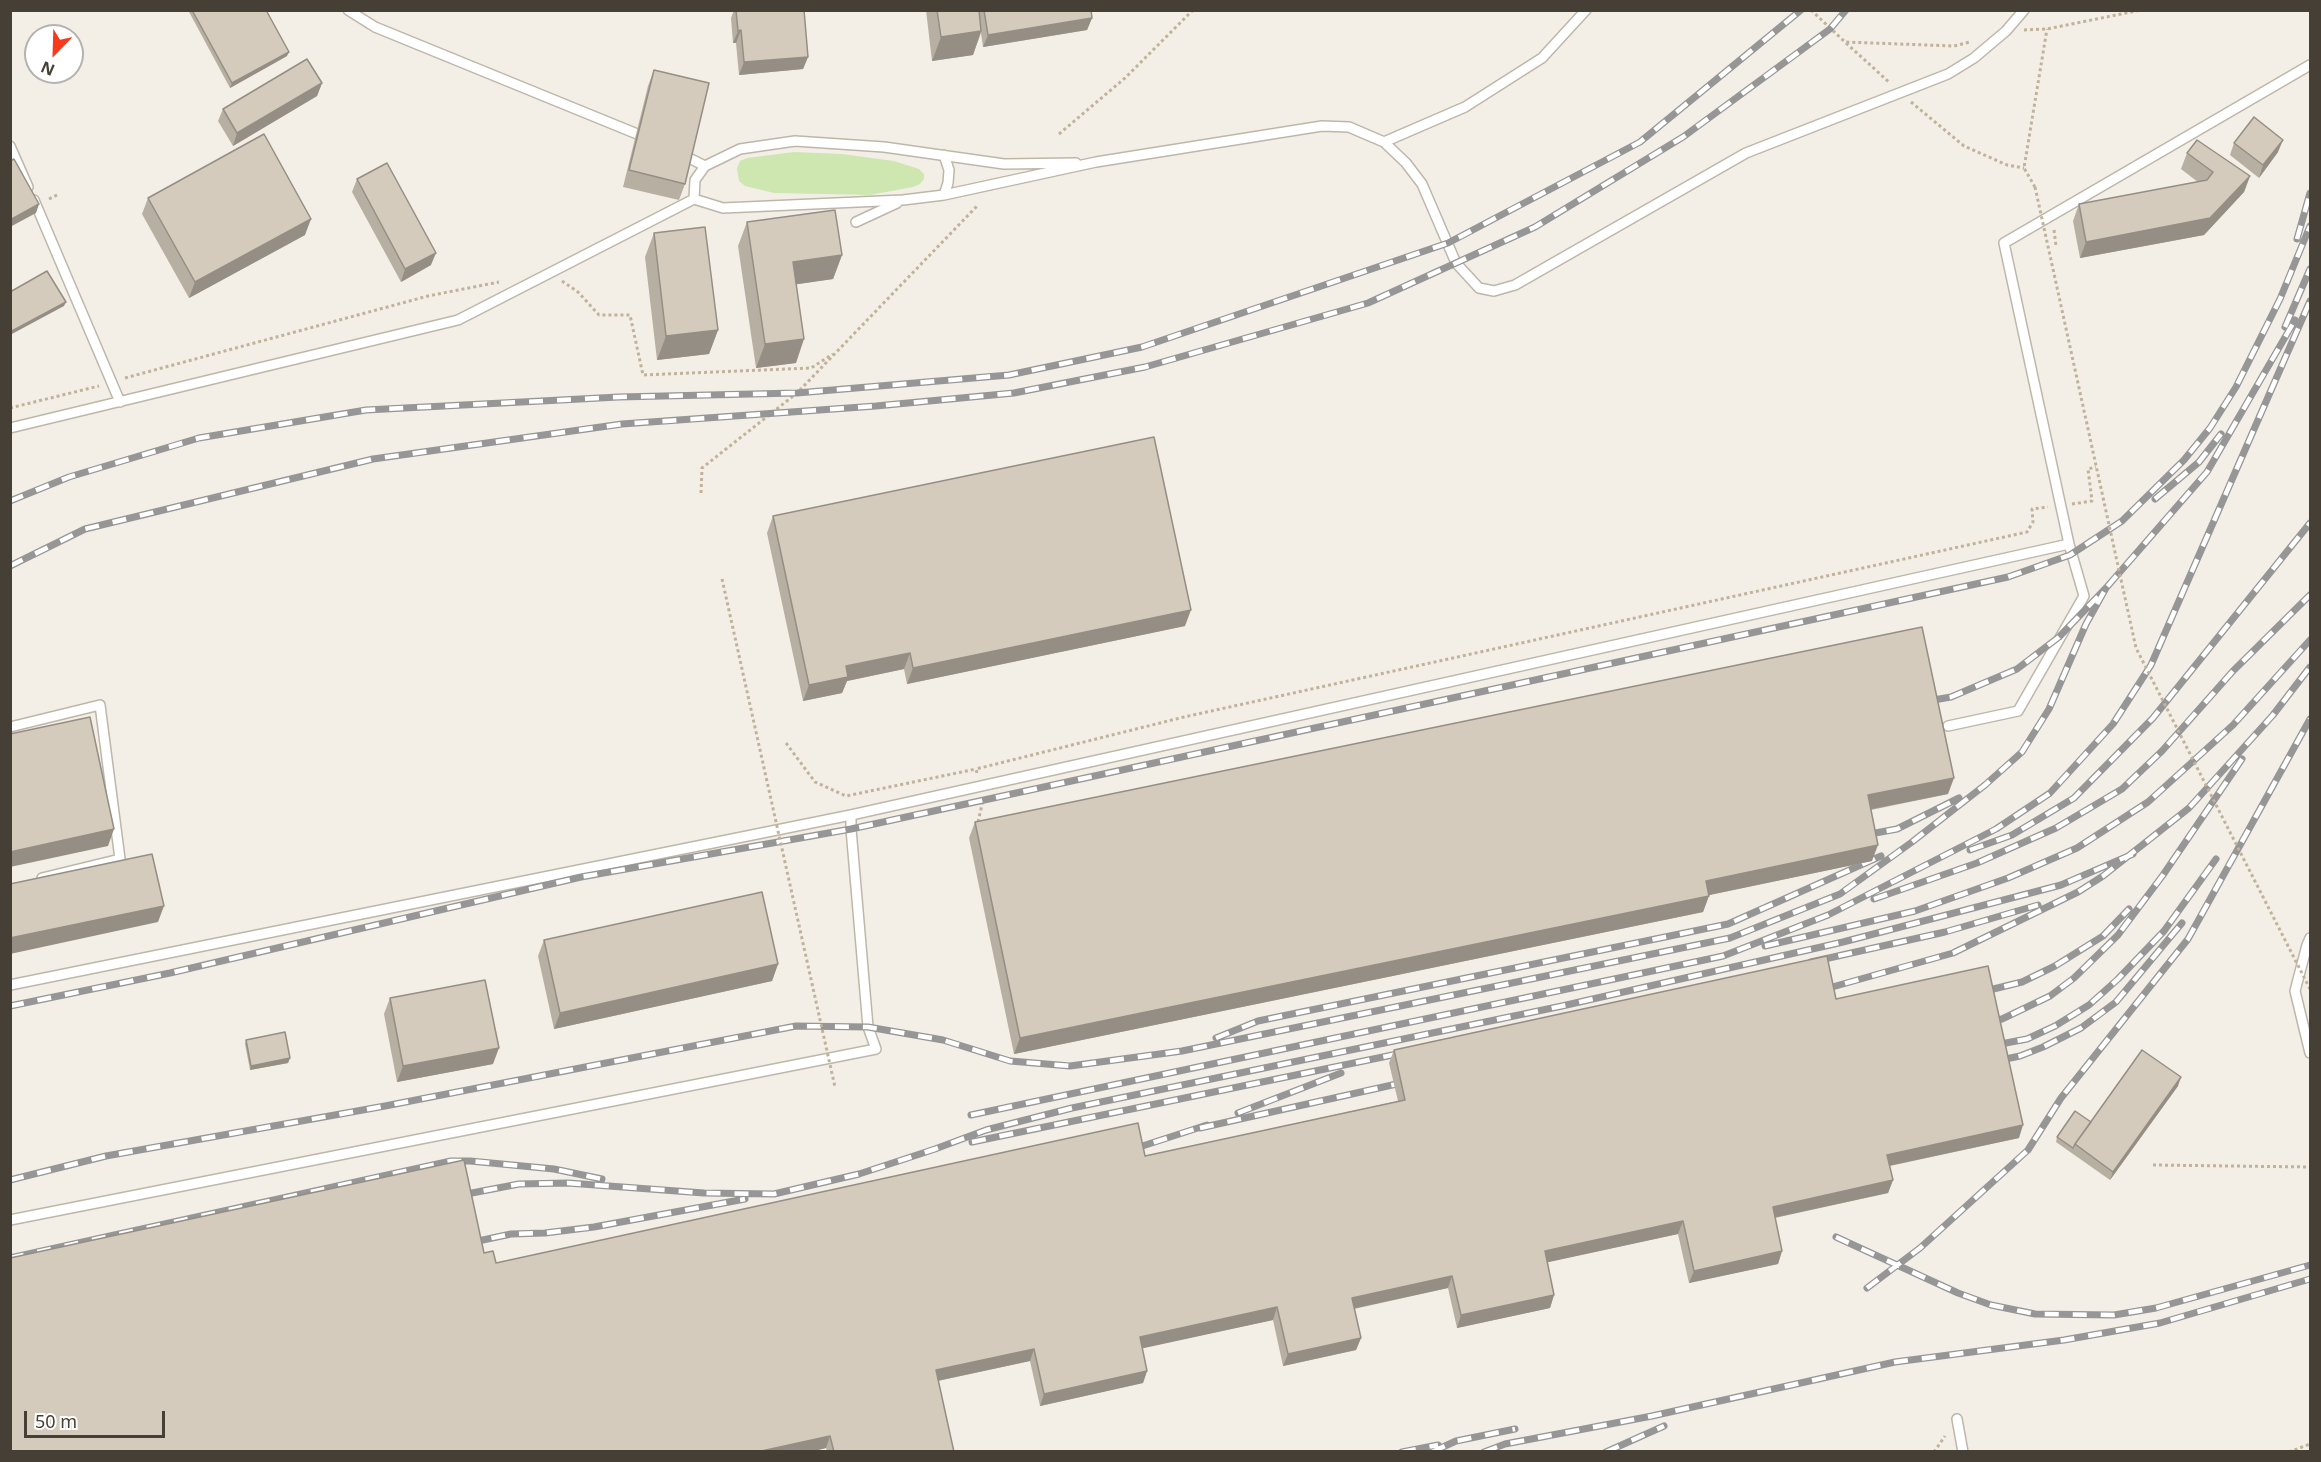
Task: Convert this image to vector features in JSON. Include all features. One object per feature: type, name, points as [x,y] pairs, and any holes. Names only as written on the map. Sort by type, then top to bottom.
[{"type":"lane","points":[[348,10],[375,27],[658,143]]},
{"type":"lane","points":[[1384,142],[1465,107],[1542,58],[1586,10]]},
{"type":"lane","points":[[10,428],[458,321],[694,199],[723,208],[903,200],[944,195],[1096,162],[1322,126],[1350,127],[1384,142],[1406,163],[1422,184],[1456,263],[1479,288],[1494,291],[1515,285],[1746,153],[1948,74],[1974,58],[2006,31],[2024,10]]},
{"type":"lane","points":[[1948,726],[2018,711],[2084,596],[2069,544],[2004,243],[2310,65]]},
{"type":"lane","points":[[694,199],[695,180],[705,166],[740,149],[795,141],[884,147],[1004,164],[1096,162]]},
{"type":"lane","points":[[10,146],[120,402]]},
{"type":"lane","points":[[674,151],[705,166]]},
{"type":"lane","points":[[944,155],[948,176],[944,195]]},
{"type":"lane","points":[[856,222],[903,200]]},
{"type":"lane","points":[[10,985],[852,815],[2069,544]]},
{"type":"lane","points":[[10,727],[100,705],[120,860],[32,880]]},
{"type":"lane","points":[[10,1220],[876,1049],[868,1027],[852,841],[852,815]]},
{"type":"lane","points":[[2310,938],[2295,991],[2310,1053]]},
{"type":"lane","points":[[1957,1419],[1963,1452]]},
{"type":"path","points":[[1059,134],[1125,78],[1193,10]]},
{"type":"path","points":[[1811,10],[1901,93],[1964,146],[2007,165],[2025,168]]},
{"type":"path","points":[[2006,31],[2047,29],[2142,10]]},
{"type":"path","points":[[2047,29],[2025,168],[2035,187],[2136,648],[2310,989]]},
{"type":"path","points":[[1845,42],[1954,46],[1970,42]]},
{"type":"path","points":[[701,493],[702,468],[798,393],[977,206]]},
{"type":"path","points":[[786,743],[815,782],[846,796],[976,769],[1184,717],[2027,532],[2033,522],[2032,509],[2092,501],[2088,469],[2096,467]]},
{"type":"path","points":[[722,579],[835,1088]]},
{"type":"path","points":[[975,830],[984,801],[976,769]]},
{"type":"path","points":[[2153,1165],[2310,1167]]},
{"type":"path","points":[[2289,1452],[2310,1444]]},
{"type":"green space","points":[[794,152],[842,154],[894,161],[919,169],[924,174],[924,179],[913,187],[870,195],[774,193],[745,186],[739,181],[737,168],[740,161],[747,158]]},
{"type":"building","points":[[192,10],[266,10],[289,52],[232,83]]},
{"type":"building","points":[[736,10],[804,10],[808,57],[744,62],[741,30],[738,31]]},
{"type":"building","points":[[937,10],[979,10],[981,31],[941,37]]},
{"type":"building","points":[[984,10],[1091,10],[1092,18],[988,35]]},
{"type":"building","points":[[307,59],[322,83],[237,133],[223,109]]},
{"type":"building","points":[[654,70],[709,83],[685,184],[629,170]]},
{"type":"building","points":[[2254,117],[2283,140],[2263,165],[2234,143]]},
{"type":"building","points":[[264,134],[311,219],[195,282],[148,198]]},
{"type":"building","points":[[2197,140],[2250,176],[2210,218],[2086,242],[2079,204],[2207,180],[2213,172],[2187,153]]},
{"type":"building","points":[[14,159],[39,204],[10,220],[10,161]]},
{"type":"building","points":[[387,163],[436,253],[405,269],[357,179]]},
{"type":"building","points":[[835,210],[842,255],[793,262],[804,339],[765,344],[747,222]]},
{"type":"building","points":[[705,227],[718,330],[666,336],[654,233]]},
{"type":"building","points":[[47,271],[66,302],[10,332],[10,292]]},
{"type":"building","points":[[1154,437],[1191,610],[913,668],[910,653],[846,666],[848,677],[809,685],[773,516]]},
{"type":"building","points":[[1922,627],[1954,778],[1868,795],[1878,845],[1706,881],[1709,896],[1020,1038],[975,822]]},
{"type":"building","points":[[90,717],[114,829],[10,852],[10,734]]},
{"type":"building","points":[[152,854],[164,906],[10,938],[10,884]]},
{"type":"building","points":[[762,892],[778,964],[560,1013],[544,940]]},
{"type":"building","points":[[1827,956],[1836,999],[1988,966],[2023,1125],[1887,1155],[1893,1180],[1773,1207],[1782,1251],[1694,1271],[1683,1221],[1545,1251],[1554,1295],[1461,1315],[1452,1276],[1352,1298],[1361,1338],[1288,1354],[1277,1307],[1140,1337],[1147,1371],[1044,1394],[1034,1349],[936,1370],[954,1452],[834,1452],[830,1436],[757,1452],[10,1452],[10,1258],[464,1160],[484,1253],[493,1251],[496,1263],[1138,1123],[1145,1156],[1405,1100],[1394,1050]]},
{"type":"building","points":[[485,980],[499,1048],[403,1066],[390,998]]},
{"type":"building","points":[[285,1032],[290,1058],[251,1066],[246,1040]]},
{"type":"building","points":[[2142,1050],[2181,1077],[2113,1172],[2075,1144]]},
{"type":"building","points":[[2075,1111],[2091,1122],[2073,1148],[2057,1137]]},
{"type":"railway","points":[[10,501],[69,477],[199,438],[366,410],[619,397],[797,393],[1009,375],[1142,347],[1448,243],[1640,142],[1801,10]]},
{"type":"railway","points":[[10,566],[85,529],[373,459],[622,424],[876,406],[1014,393],[1145,367],[1368,303],[1535,227],[1683,137],[1830,29],[1846,10]]},
{"type":"railway","points":[[2297,239],[2310,193]]},
{"type":"railway","points":[[10,1006],[170,973],[581,877],[851,829],[2008,577],[2070,555],[2122,521],[2184,460],[2210,428],[2236,387],[2280,299],[2310,226]]},
{"type":"railway","points":[[2285,327],[2310,269]]},
{"type":"railway","points":[[971,1115],[1723,956],[1828,915],[1996,829],[2050,793],[2113,724],[2151,665],[2310,301]]},
{"type":"railway","points":[[1922,702],[1951,697],[2017,669],[2059,637],[2106,588],[2207,472],[2295,320]]},
{"type":"railway","points":[[2155,499],[2199,462],[2221,434]]},
{"type":"railway","points":[[1970,850],[2012,835],[2074,798],[2153,718],[2310,523]]},
{"type":"railway","points":[[10,1180],[106,1156],[385,1106],[796,1026],[868,1027],[943,1040],[1010,1061],[1070,1066],[1182,1051],[1730,938],[1840,894],[1912,842],[1985,785],[2022,752],[2049,709],[2086,624],[2106,588]]},
{"type":"railway","points":[[1874,899],[1977,863],[2056,828],[2122,789],[2162,751],[2233,671],[2310,595]]},
{"type":"railway","points":[[1765,946],[1915,911],[2008,878],[2077,848],[2148,802],[2233,725],[2310,640]]},
{"type":"railway","points":[[1818,991],[1953,953],[2078,892],[2103,876],[2189,808],[2273,715],[2310,667]]},
{"type":"railway","points":[[1867,1288],[1920,1248],[2028,1150],[2061,1098],[2188,939],[2310,719]]},
{"type":"railway","points":[[1985,1023],[2002,1019],[2050,996],[2074,978],[2118,935],[2163,875],[2242,759]]},
{"type":"railway","points":[[1859,836],[1897,829],[1959,798]]},
{"type":"railway","points":[[456,1196],[519,1184],[568,1183],[704,1193],[774,1194],[859,1174],[986,1130],[1072,1108],[1562,1006],[1843,942],[2061,885],[2133,854]]},
{"type":"railway","points":[[1216,1038],[1258,1021],[1728,924],[1881,856]]},
{"type":"railway","points":[[1990,1046],[2027,1039],[2055,1026],[2089,1005],[2118,979],[2164,931],[2216,859]]},
{"type":"railway","points":[[1811,962],[1945,932],[2038,905]]},
{"type":"railway","points":[[1977,993],[2022,982],[2055,966],[2103,936],[2129,909]]},
{"type":"railway","points":[[1991,1062],[2020,1056],[2081,1028],[2116,1002],[2182,923]]},
{"type":"railway","points":[[972,1142],[1407,1052]]},
{"type":"railway","points":[[1238,1113],[1341,1073]]},
{"type":"railway","points":[[1200,1128],[1410,1081]]},
{"type":"railway","points":[[1127,1151],[1207,1125]]},
{"type":"railway","points":[[10,1258],[451,1161],[554,1169],[602,1179]]},
{"type":"railway","points":[[464,1244],[511,1234],[545,1233],[594,1227],[745,1199]]},
{"type":"railway","points":[[1836,1237],[1958,1293],[1991,1305],[2035,1314],[2114,1315],[2156,1308],[2310,1265]]},
{"type":"railway","points":[[1484,1452],[1505,1444],[1652,1416],[1895,1362],[2064,1340],[2160,1323],[2310,1279]]},
{"type":"railway","points":[[1606,1452],[1664,1426]]},
{"type":"railway","points":[[1432,1452],[1456,1441],[1515,1429]]},
{"type":"railway","points":[[1402,1452],[1438,1445]]}]
